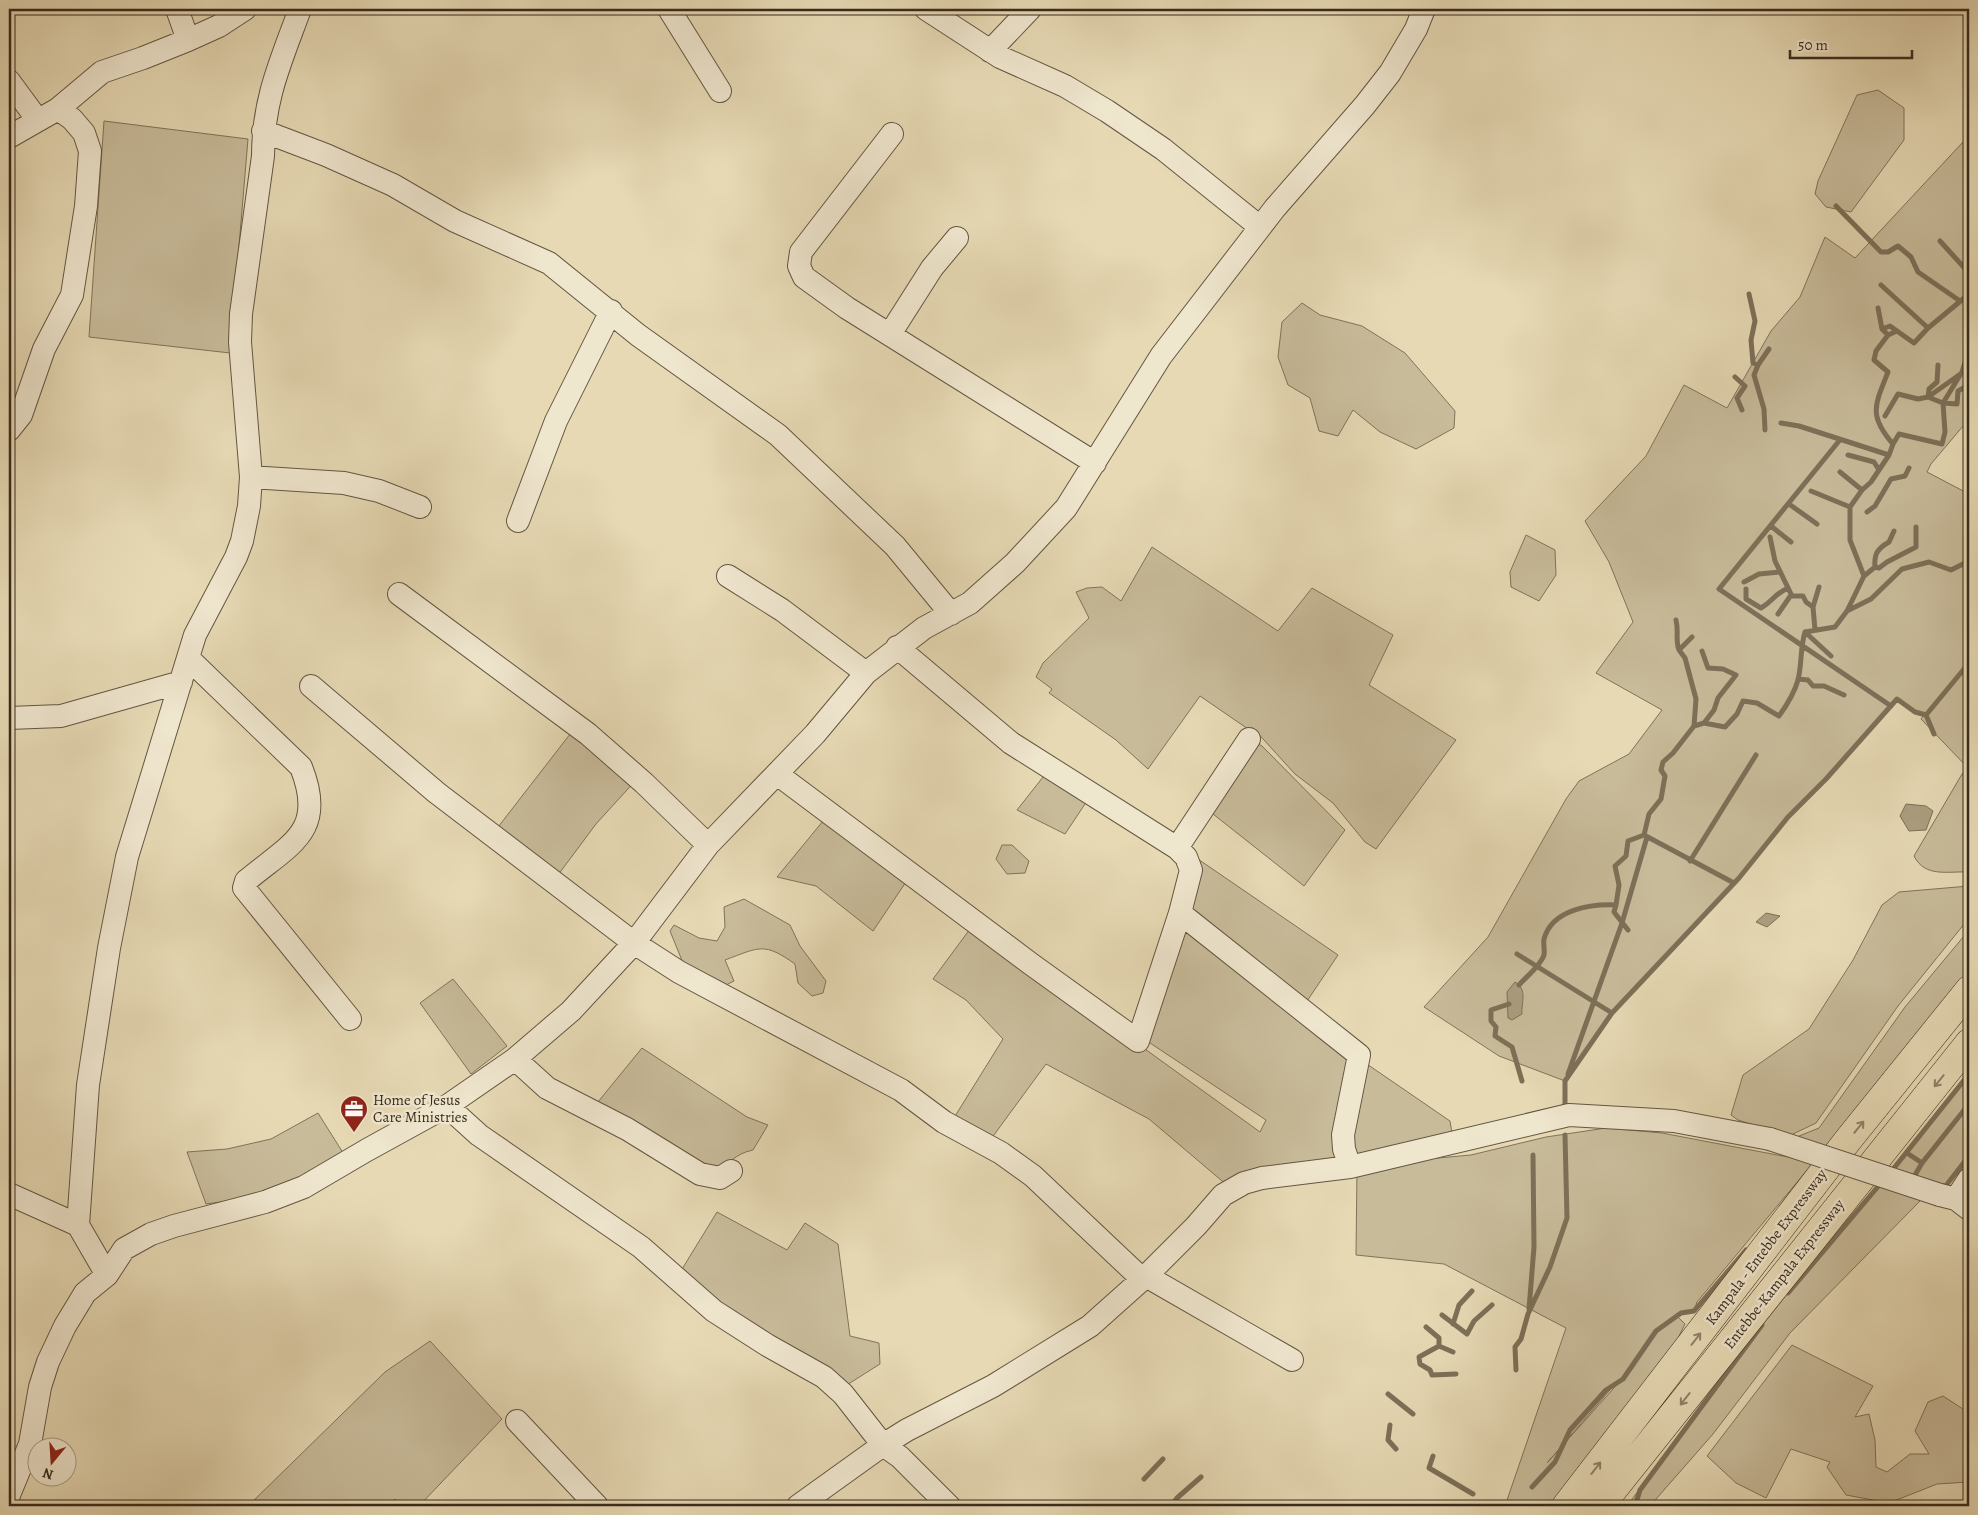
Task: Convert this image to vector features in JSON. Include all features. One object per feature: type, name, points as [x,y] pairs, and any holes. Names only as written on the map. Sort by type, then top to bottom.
[{"type":"highway","name":"Kampala - Entebbe Expressway","points":[[1566,1506],[1848,1140],[1969,990]]},
{"type":"highway","name":"Entebbe-Kampala Expressway","points":[[1600,1506],[1969,1043]]},
{"type":"street","points":[[177,9],[188,40]]},
{"type":"street","points":[[9,137],[37,119],[58,109],[102,72],[188,40],[219,26],[245,9]]},
{"type":"street","points":[[107,1276],[84,1234],[88,1085],[109,948],[127,856],[195,635],[236,557],[242,541],[251,477],[240,342],[241,314],[263,156],[263,131],[268,95],[300,9]]},
{"type":"street","points":[[669,9],[720,91]]},
{"type":"street","points":[[926,9],[990,51],[1065,86],[1107,111],[1163,149],[1260,227]]},
{"type":"street","points":[[990,51],[1030,9]]},
{"type":"street","points":[[9,1495],[30,1444],[40,1387],[48,1362],[65,1326],[85,1293],[107,1276],[124,1249],[151,1234],[174,1226],[265,1202],[304,1187],[447,1106],[515,1059],[571,1011],[634,943],[708,845],[815,734],[866,673],[897,647],[924,628],[970,603],[1014,563],[1066,508],[1162,356],[1260,227],[1390,73],[1416,29],[1424,9]]},
{"type":"street","points":[[9,82],[37,119]]},
{"type":"street","points":[[9,430],[21,415],[44,349],[72,295],[84,216],[90,151],[84,133],[72,119],[58,109]]},
{"type":"street","points":[[263,131],[326,155],[393,186],[455,221],[549,263],[611,311],[638,335],[778,435],[895,546],[951,614]]},
{"type":"street","points":[[892,134],[799,258],[804,277],[890,334],[1095,463]]},
{"type":"street","points":[[890,334],[932,268],[957,238]]},
{"type":"street","points":[[518,521],[556,421],[611,311]]},
{"type":"street","points":[[251,477],[344,483],[379,491],[420,507]]},
{"type":"street","points":[[728,576],[782,610],[866,673]]},
{"type":"street","points":[[399,594],[588,734],[644,783],[708,845]]},
{"type":"street","points":[[776,774],[1031,964],[1138,1041],[1180,913],[1191,870],[1186,857],[1177,848],[1011,743],[897,647]]},
{"type":"street","points":[[188,658],[302,767],[309,788],[311,810],[308,822],[300,836],[246,881],[244,888],[350,1019]]},
{"type":"street","points":[[9,718],[61,716],[182,682]]},
{"type":"street","points":[[311,686],[437,793],[634,943],[714,991],[901,1090],[944,1122],[1002,1153],[1033,1176],[1144,1277],[1292,1360]]},
{"type":"street","points":[[1177,848],[1249,739]]},
{"type":"street","points":[[1180,913],[1359,1055],[1343,1135],[1344,1148],[1350,1167]]},
{"type":"street","points":[[515,1059],[547,1088],[627,1129],[700,1174],[720,1178],[731,1171]]},
{"type":"street","points":[[447,1106],[479,1135],[641,1246],[714,1311],[766,1345],[824,1377],[843,1394],[883,1445],[900,1457],[949,1506]]},
{"type":"street","points":[[798,1506],[907,1430],[993,1386],[1073,1338],[1107,1312],[1144,1277],[1196,1226],[1223,1195],[1244,1182],[1350,1167],[1569,1116],[1674,1121],[1770,1139],[1955,1201],[1969,1179]]},
{"type":"street","points":[[9,1194],[84,1234],[124,1249]]},
{"type":"street","points":[[516,1421],[596,1506]]},
{"type":"shaded area","points":[[1878,90],[1904,108],[1904,140],[1851,212],[1826,207],[1815,194],[1818,181],[1857,95]]},
{"type":"shaded area","points":[[104,121],[248,139],[230,353],[89,337]]},
{"type":"shaded area","points":[[1963,142],[1969,146],[1969,419],[1931,464],[1927,472],[1969,494],[1969,769],[1921,719],[1924,715],[1915,712],[1897,699],[1826,779],[1788,817],[1739,878],[1612,1013],[1565,1081],[1499,1056],[1424,1007],[1488,937],[1566,799],[1579,781],[1629,754],[1662,710],[1596,673],[1633,622],[1609,562],[1585,521],[1646,456],[1684,385],[1727,408],[1771,331],[1800,297],[1825,237],[1855,258]]},
{"type":"shaded area","points":[[1302,303],[1320,315],[1362,326],[1405,353],[1455,411],[1454,428],[1416,449],[1380,432],[1353,410],[1338,436],[1319,431],[1310,398],[1288,385],[1278,357],[1282,322]]},
{"type":"shaded area","points":[[1526,535],[1555,550],[1556,575],[1539,601],[1511,587],[1510,572]]},
{"type":"shaded area","points":[[1152,547],[1278,631],[1312,588],[1393,635],[1369,685],[1456,740],[1376,849],[1365,842],[1333,803],[1295,774],[1253,728],[1248,729],[1200,696],[1148,769],[1116,740],[1049,693],[1052,689],[1036,677],[1043,663],[1089,618],[1076,592],[1087,588],[1102,587],[1121,601]]},
{"type":"shaded area","points":[[574,729],[636,780],[596,824],[558,875],[495,831]]},
{"type":"shaded area","points":[[1256,743],[1262,746],[1345,830],[1304,886],[1208,810]]},
{"type":"shaded area","points":[[1969,769],[1969,872],[1938,872],[1924,868],[1914,856],[1962,774]]},
{"type":"shaded area","points":[[1047,772],[1087,801],[1065,834],[1017,810]]},
{"type":"shaded area","points":[[1906,804],[1926,806],[1933,811],[1926,830],[1909,831],[1900,816]]},
{"type":"shaded area","points":[[828,815],[910,876],[873,931],[816,886],[777,877]]},
{"type":"shaded area","points":[[1002,845],[1012,845],[1029,861],[1025,873],[1007,874],[996,859]]},
{"type":"shaded area","points":[[1195,857],[1338,955],[1305,1004],[1182,909]]},
{"type":"shaded area","points":[[1969,886],[1969,918],[1898,1006],[1816,1123],[1789,1136],[1738,1120],[1731,1115],[1743,1075],[1809,1029],[1853,960],[1882,905],[1899,892]]},
{"type":"shaded area","points":[[744,899],[790,925],[800,946],[826,981],[823,993],[812,996],[798,983],[795,964],[776,952],[768,950],[754,950],[725,960],[734,981],[716,990],[683,963],[670,931],[674,925],[699,938],[717,941],[725,927],[724,907]]},
{"type":"shaded area","points":[[1766,913],[1780,916],[1767,927],[1756,922]]},
{"type":"shaded area","points":[[1182,919],[1350,1055],[1340,1163],[1228,1186],[1149,1119],[1046,1064],[991,1139],[952,1121],[1003,1039],[966,1000],[933,979],[973,925],[1260,1132],[1266,1120],[1147,1041]]},
{"type":"shaded area","points":[[1969,930],[1969,979],[1829,1150],[1794,1138],[1819,1128],[1905,1007]]},
{"type":"shaded area","points":[[453,979],[507,1046],[471,1074],[420,1003]]},
{"type":"shaded area","points":[[1515,982],[1523,992],[1522,1014],[1512,1020],[1508,1018],[1507,992]]},
{"type":"shaded area","points":[[642,1048],[747,1117],[768,1125],[753,1150],[741,1154],[713,1171],[593,1108]]},
{"type":"shaded area","points":[[1361,1060],[1450,1121],[1452,1133],[1356,1158],[1348,1145]]},
{"type":"shaded area","points":[[1969,1074],[1969,1156],[1948,1183],[1934,1186],[1892,1170]]},
{"type":"shaded area","points":[[318,1113],[345,1156],[290,1186],[248,1198],[206,1204],[187,1152],[227,1149],[271,1139]]},
{"type":"shaded area","points":[[1606,1128],[1662,1133],[1814,1162],[1697,1302],[1694,1311],[1677,1316],[1685,1324],[1676,1342],[1549,1506],[1505,1506],[1566,1328],[1444,1264],[1356,1255],[1357,1169],[1405,1161],[1471,1155],[1546,1137]],"holes":[[[1621,1380],[1547,1463],[1616,1383]]]},
{"type":"shaded area","points":[[1880,1184],[1921,1200],[1790,1333],[1713,1434],[1650,1506],[1627,1506],[1776,1306]]},
{"type":"shaded area","points":[[717,1212],[787,1250],[805,1223],[838,1244],[850,1336],[879,1343],[880,1364],[842,1388],[767,1345],[679,1274]]},
{"type":"shaded area","points":[[430,1341],[502,1419],[419,1506],[401,1506],[395,1499],[389,1506],[248,1506],[385,1372]]},
{"type":"shaded area","points":[[1792,1345],[1873,1386],[1855,1417],[1869,1414],[1875,1440],[1876,1467],[1887,1472],[1910,1454],[1929,1454],[1915,1431],[1928,1402],[1943,1396],[1966,1411],[1964,1427],[1969,1422],[1969,1482],[1937,1484],[1889,1503],[1846,1495],[1827,1467],[1830,1462],[1791,1449],[1766,1498],[1736,1483],[1707,1456]]},
{"type":"waterway","points":[[1836,206],[1881,252],[1888,252],[1898,246],[1911,257],[1918,272],[1960,301]]},
{"type":"waterway","points":[[1940,241],[1969,273]]},
{"type":"waterway","points":[[1881,285],[1928,328],[1914,343],[1897,331]]},
{"type":"waterway","points":[[1749,294],[1755,321],[1751,340],[1753,363],[1758,365]]},
{"type":"waterway","points":[[1928,328],[1969,294]]},
{"type":"waterway","points":[[1878,308],[1882,329],[1888,335],[1876,351],[1874,360],[1888,372],[1876,409],[1880,425],[1893,444],[1889,455]]},
{"type":"waterway","points":[[1882,329],[1890,326],[1897,331],[1888,335]]},
{"type":"waterway","points":[[1765,430],[1764,409],[1754,375],[1758,365],[1769,349]]},
{"type":"waterway","points":[[1893,444],[1899,434],[1942,444],[1945,432],[1943,403],[1962,372],[1968,353]]},
{"type":"waterway","points":[[1885,416],[1898,394],[1918,399],[1928,397],[1929,389],[1937,382],[1938,365]]},
{"type":"waterway","points":[[1928,397],[1969,368]]},
{"type":"waterway","points":[[1735,377],[1745,386],[1737,398],[1742,410]]},
{"type":"waterway","points":[[1928,397],[1943,403],[1957,404],[1958,391],[1969,385]]},
{"type":"waterway","points":[[1781,423],[1799,426],[1889,455],[1871,482],[1862,490],[1850,507],[1850,540],[1864,576],[1847,611]]},
{"type":"waterway","points":[[1839,441],[1719,589],[1891,706]]},
{"type":"waterway","points":[[1848,455],[1874,462],[1879,470]]},
{"type":"waterway","points":[[1867,512],[1875,506],[1891,479],[1905,476],[1909,468]]},
{"type":"waterway","points":[[1840,472],[1862,490]]},
{"type":"waterway","points":[[1811,491],[1850,507]]},
{"type":"waterway","points":[[1789,504],[1817,524]]},
{"type":"waterway","points":[[1771,526],[1791,542]]},
{"type":"waterway","points":[[1864,576],[1875,567],[1879,568],[1916,547],[1916,527]]},
{"type":"waterway","points":[[1875,567],[1877,552],[1889,542],[1894,531]]},
{"type":"waterway","points":[[1770,537],[1775,561],[1792,596],[1803,596],[1806,602],[1813,607],[1815,630]]},
{"type":"waterway","points":[[1519,985],[1537,967],[1542,959],[1544,939],[1548,929],[1555,921],[1574,910],[1584,907],[1616,905],[1619,885],[1615,866],[1626,856],[1628,841],[1644,835],[1649,814],[1661,799],[1665,776],[1661,770],[1663,762],[1673,753],[1694,726],[1704,723],[1725,727],[1737,714],[1743,701],[1757,703],[1779,716],[1790,699],[1798,680],[1805,632],[1835,627],[1847,611],[1871,599],[1902,569],[1929,562],[1951,570],[1969,561]]},
{"type":"waterway","points":[[1744,582],[1759,574],[1780,572]]},
{"type":"waterway","points":[[1813,607],[1819,587]]},
{"type":"waterway","points":[[1746,589],[1746,599],[1761,608],[1788,588]]},
{"type":"waterway","points":[[1778,614],[1791,595]]},
{"type":"waterway","points":[[1676,620],[1679,650]]},
{"type":"waterway","points":[[1805,632],[1831,656]]},
{"type":"waterway","points":[[1692,637],[1679,650],[1685,658],[1696,699],[1694,726]]},
{"type":"waterway","points":[[1702,651],[1708,668],[1723,669],[1736,675],[1718,698],[1714,710],[1704,723]]},
{"type":"waterway","points":[[1565,1110],[1565,1081],[1612,1013],[1739,878],[1788,817],[1826,779],[1897,699],[1915,712],[1926,715],[1969,663]]},
{"type":"waterway","points":[[1798,679],[1808,680],[1813,686],[1824,686],[1844,695]]},
{"type":"waterway","points":[[1926,715],[1934,734]]},
{"type":"waterway","points":[[1690,861],[1756,755]]},
{"type":"waterway","points":[[1644,835],[1734,883]]},
{"type":"waterway","points":[[1568,1074],[1622,923],[1647,837]]},
{"type":"waterway","points":[[1616,905],[1614,912],[1628,930]]},
{"type":"waterway","points":[[1517,954],[1612,1013]]},
{"type":"waterway","points":[[1509,1004],[1491,1010],[1491,1021],[1496,1027],[1495,1036],[1512,1047],[1522,1081]]},
{"type":"waterway","points":[[1890,1173],[1969,1074]]},
{"type":"waterway","points":[[1915,1175],[1922,1163],[1969,1104]]},
{"type":"waterway","points":[[1516,1370],[1515,1347],[1521,1339],[1528,1314],[1550,1267],[1567,1218],[1565,1135]]},
{"type":"waterway","points":[[1907,1153],[1922,1163]]},
{"type":"waterway","points":[[1529,1309],[1534,1247],[1533,1155]]},
{"type":"waterway","points":[[1948,1183],[1969,1156]]},
{"type":"waterway","points":[[1788,1293],[1881,1183]]},
{"type":"waterway","points":[[1532,1487],[1555,1462],[1570,1430],[1606,1390],[1623,1379],[1656,1331],[1681,1313],[1694,1311],[1746,1250]]},
{"type":"waterway","points":[[1453,1324],[1459,1305],[1472,1291]]},
{"type":"waterway","points":[[1442,1315],[1467,1334],[1474,1321],[1492,1305]]},
{"type":"waterway","points":[[1635,1506],[1640,1490],[1762,1325]]},
{"type":"waterway","points":[[1426,1327],[1439,1338],[1439,1346],[1453,1352]]},
{"type":"waterway","points":[[1439,1346],[1419,1357],[1420,1364],[1430,1370],[1432,1375],[1456,1374]]},
{"type":"waterway","points":[[1388,1394],[1413,1414]]},
{"type":"waterway","points":[[1390,1425],[1388,1440],[1396,1449]]},
{"type":"waterway","points":[[1433,1456],[1429,1468],[1473,1494]]},
{"type":"waterway","points":[[1144,1479],[1163,1459]]},
{"type":"waterway","points":[[1171,1506],[1177,1498],[1201,1477]]},
{"type":"place","name":"Home of Jesus Care Ministries","points":[[354,1133]]}]
